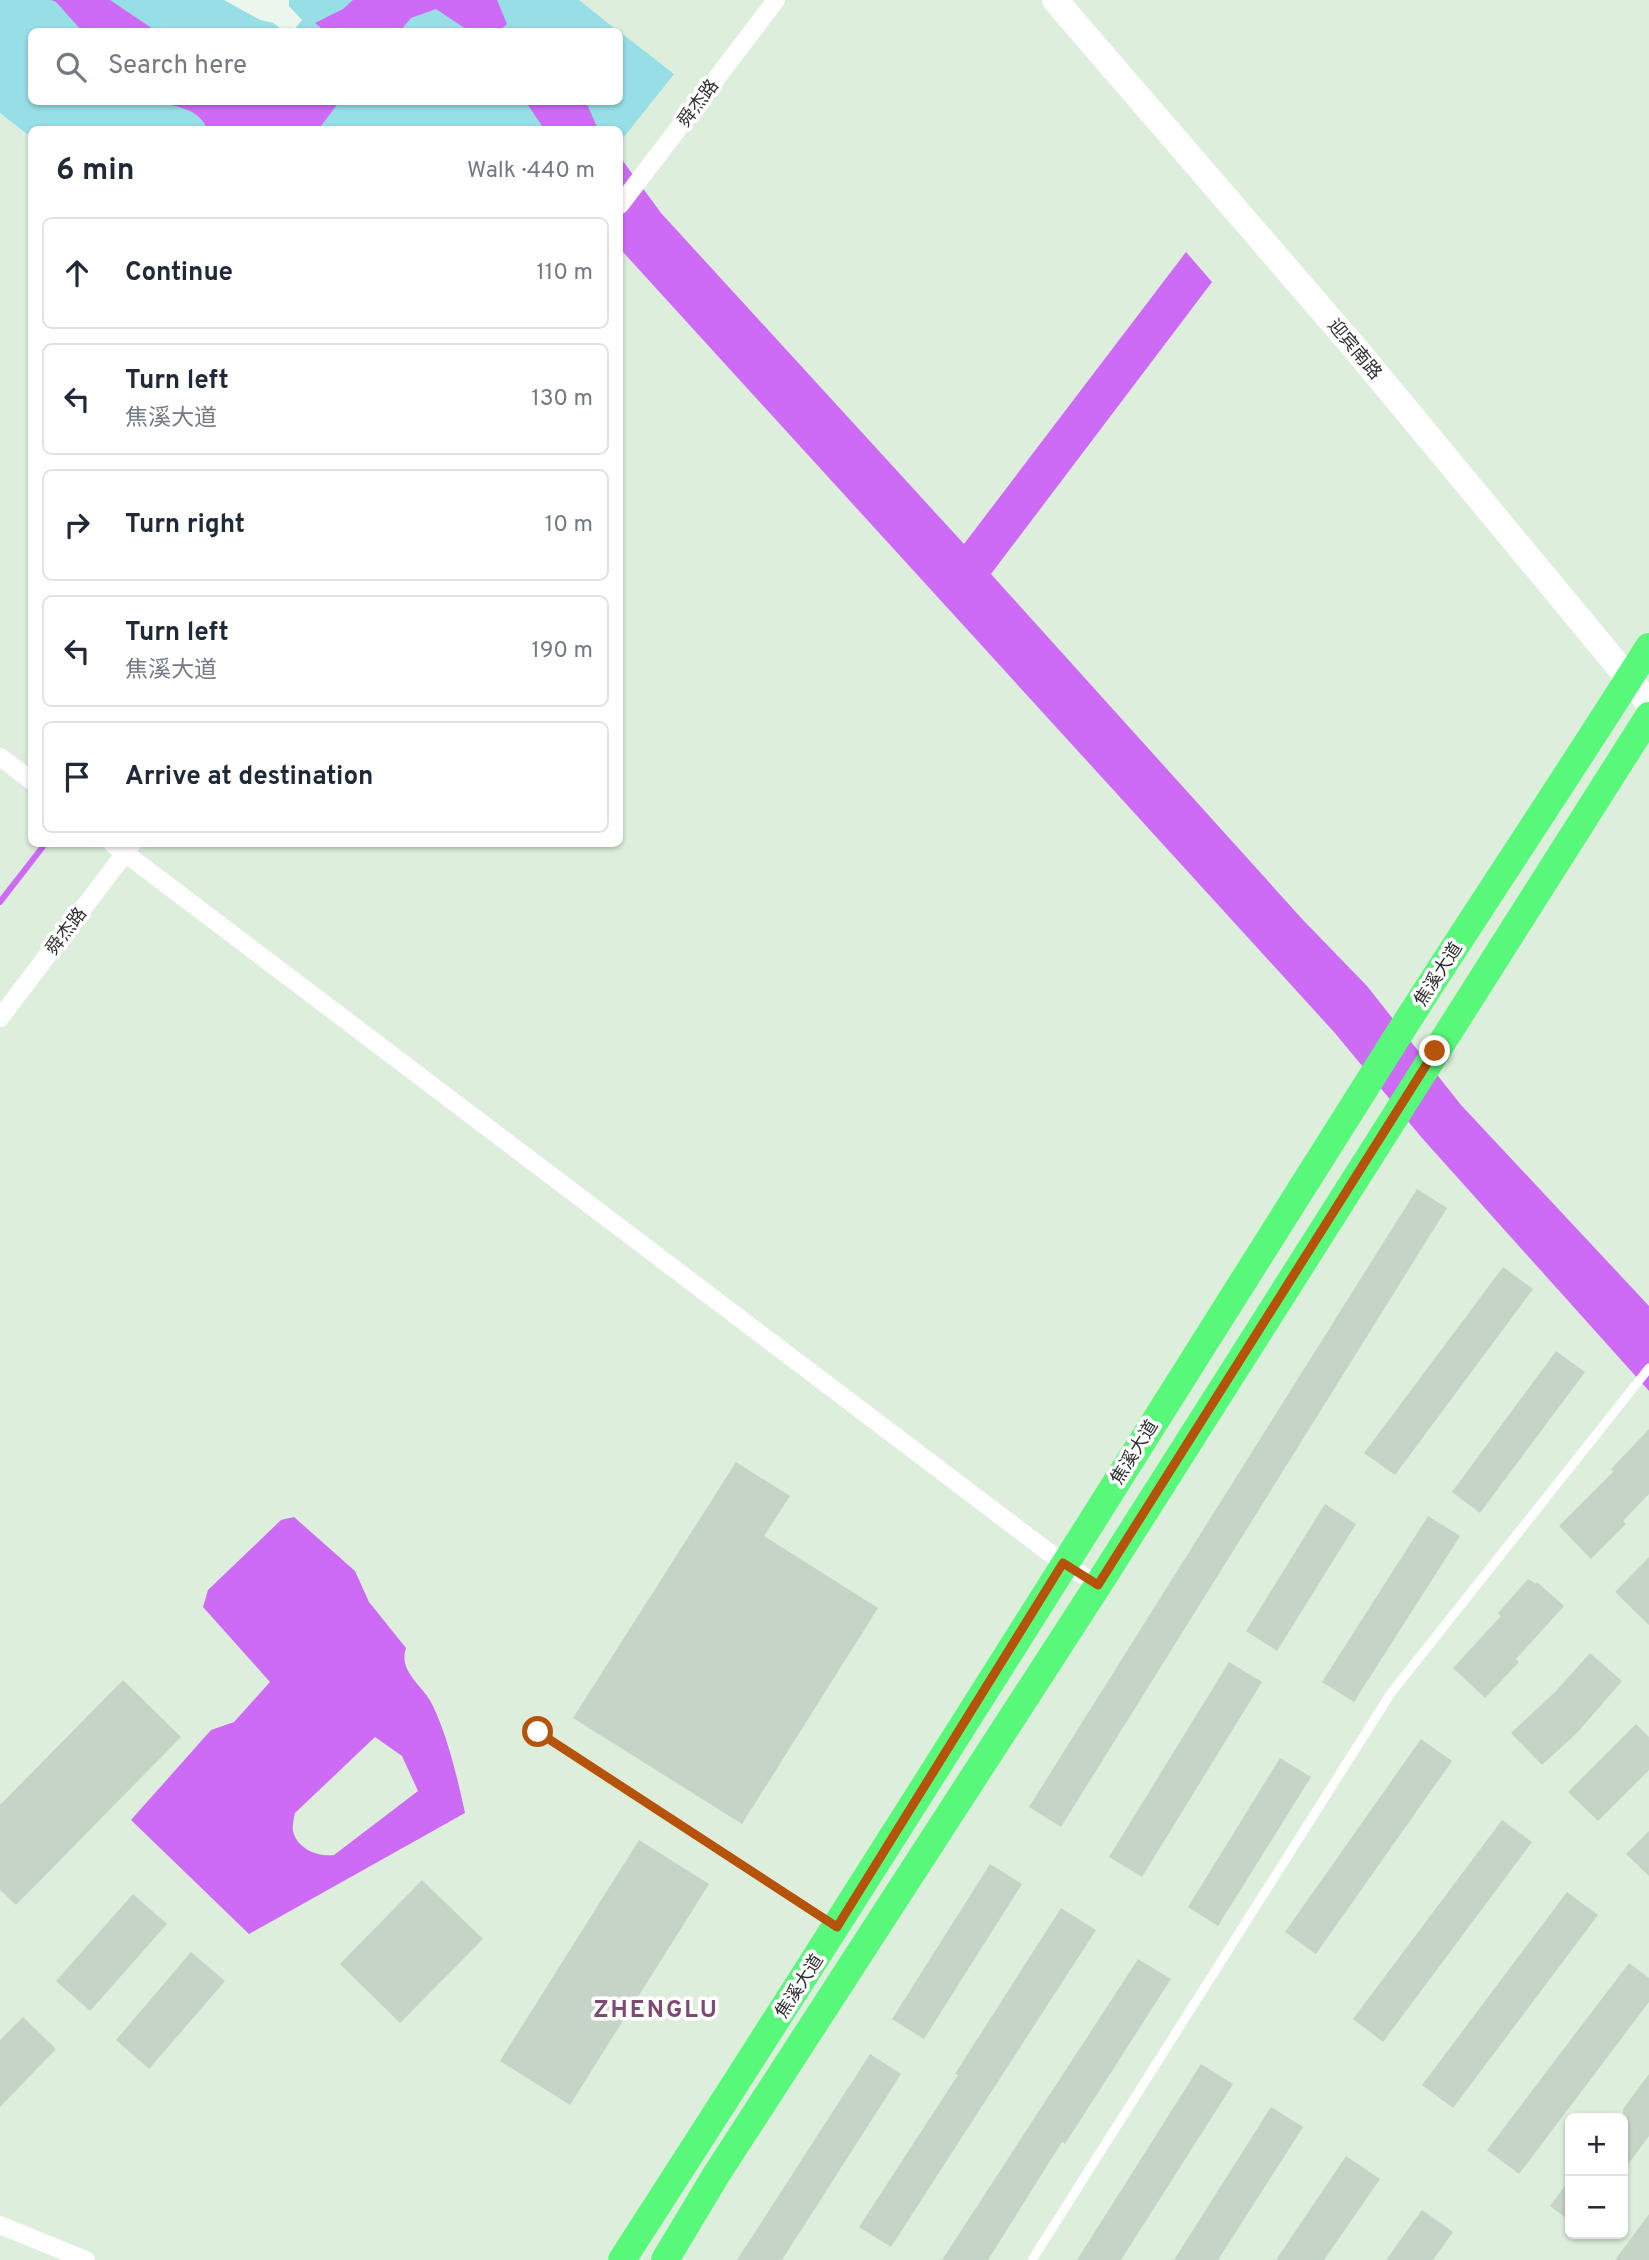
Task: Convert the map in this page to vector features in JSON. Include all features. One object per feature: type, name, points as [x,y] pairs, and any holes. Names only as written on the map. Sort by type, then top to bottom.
[{"type":"main road","name":"焦溪大道","points":[[622,2260],[837,1927],[1063,1563],[1407,1022],[1649,647]]},
{"type":"main road","name":"焦溪大道","points":[[665,2260],[723,2164],[1098,1585],[1649,716]]},
{"type":"street","name":"舜杰路","points":[[623,201],[776,0]]},
{"type":"street","name":"迎宾南路","points":[[1055,0],[1354,347],[1649,703]]},
{"type":"street","points":[[0,757],[28,778]]},
{"type":"street","name":"舜杰路","points":[[0,1018],[123,847]]},
{"type":"street","points":[[123,847],[1063,1563],[1098,1585]]},
{"type":"street","points":[[0,2225],[86,2260]]},
{"type":"lane","points":[[1032,2260],[1391,1693],[1649,1368]]},
{"type":"lane","points":[[538,1732],[837,1927]]},
{"type":"shaded area","points":[[0,0],[579,0],[614,28],[28,28],[28,105],[623,105],[623,34],[674,74],[623,138],[623,126],[28,126],[28,135],[0,113]]},
{"type":"shaded area","points":[[51,0],[110,0],[152,28],[79,28]]},
{"type":"shaded area","points":[[224,0],[289,0],[289,6],[302,20],[295,28],[280,28]]},
{"type":"shaded area","points":[[353,0],[497,0],[507,24],[502,28],[464,28],[436,9],[411,18],[403,28],[321,28],[315,23],[343,9]]},
{"type":"shaded area","points":[[170,105],[337,105],[321,126],[206,126],[199,117]]},
{"type":"shaded area","points":[[528,105],[587,105],[597,126],[542,126]]},
{"type":"shaded area","points":[[623,161],[661,213],[964,544],[1186,252],[1212,282],[991,574],[1303,920],[1367,986],[1461,1105],[1649,1306],[1649,1391],[1422,1138],[1334,1032],[623,252]]},
{"type":"shaded area","points":[[294,1517],[355,1571],[369,1602],[406,1648],[404,1657],[408,1671],[428,1697],[443,1729],[465,1813],[249,1934],[131,1820],[211,1730],[234,1722],[270,1682],[203,1607],[208,1590],[281,1520]],"holes":[[[375,1737],[402,1756],[418,1791],[334,1855],[309,1851],[299,1843],[293,1831],[295,1813]]]},
{"type":"building","points":[[1417,1189],[1447,1208],[1061,1827],[1029,1807]]},
{"type":"building","points":[[1503,1267],[1533,1289],[1395,1475],[1364,1453]]},
{"type":"building","points":[[1556,1351],[1585,1372],[1480,1513],[1452,1492]]},
{"type":"building","points":[[1649,1429],[1649,1494],[1623,1521],[1626,1524],[1591,1559],[1559,1526],[1614,1471],[1611,1469]]},
{"type":"building","points":[[736,1462],[790,1496],[764,1536],[878,1608],[742,1824],[573,1718]]},
{"type":"building","points":[[1325,1504],[1356,1524],[1277,1651],[1246,1631]]},
{"type":"building","points":[[1428,1516],[1460,1536],[1354,1702],[1322,1682]]},
{"type":"building","points":[[1649,1557],[1649,1625],[1615,1592]]},
{"type":"building","points":[[1528,1579],[1536,1584],[1537,1582],[1564,1606],[1516,1659],[1519,1662],[1485,1698],[1453,1668],[1501,1616],[1498,1613]]},
{"type":"building","points":[[1590,1653],[1622,1681],[1577,1733],[1542,1765],[1511,1733],[1555,1692]]},
{"type":"building","points":[[1229,1662],[1262,1682],[1142,1877],[1109,1857]]},
{"type":"building","points":[[123,1680],[181,1737],[16,1905],[0,1890],[0,1805]]},
{"type":"building","points":[[1636,1724],[1649,1737],[1649,1770],[1598,1821],[1568,1792]]},
{"type":"building","points":[[1421,1739],[1452,1761],[1316,1954],[1285,1932]]},
{"type":"building","points":[[1280,1758],[1311,1777],[1218,1926],[1188,1907]]},
{"type":"building","points":[[1502,1820],[1532,1842],[1383,2042],[1353,2019]]},
{"type":"building","points":[[1649,1831],[1649,1876],[1626,1854]]},
{"type":"building","points":[[639,1840],[709,1884],[570,2105],[500,2061]]},
{"type":"building","points":[[990,1864],[1022,1884],[924,2039],[892,2019]]},
{"type":"building","points":[[422,1880],[483,1939],[400,2023],[340,1964]]},
{"type":"building","points":[[1567,1892],[1598,1915],[1453,2108],[1422,2085]]},
{"type":"building","points":[[133,1894],[167,1924],[90,2011],[56,1981]]},
{"type":"building","points":[[1061,1908],[1096,1930],[891,2247],[859,2227],[958,2075],[955,2074]]},
{"type":"building","points":[[191,1952],[225,1981],[149,2069],[116,2040]]},
{"type":"building","points":[[1138,1959],[1171,1979],[1065,2144],[1062,2142],[988,2260],[942,2260]]},
{"type":"building","points":[[1629,1963],[1649,1978],[1649,2002],[1519,2174],[1487,2150]]},
{"type":"building","points":[[23,2017],[56,2049],[0,2107],[0,2040]]},
{"type":"building","points":[[870,2054],[901,2074],[782,2260],[737,2260]]},
{"type":"building","points":[[1201,2064],[1233,2084],[1121,2260],[1077,2260]]},
{"type":"building","points":[[1649,2074],[1649,2136],[1628,2164],[1628,2113],[1623,2113],[1623,2109]]},
{"type":"building","points":[[1271,2107],[1303,2127],[1218,2260],[1174,2260]]},
{"type":"building","points":[[1346,2156],[1380,2179],[1324,2260],[1276,2260]]},
{"type":"building","points":[[1565,2186],[1565,2217],[1550,2206]]},
{"type":"building","points":[[1422,2210],[1453,2232],[1433,2260],[1386,2260]]},
{"type":"building","points":[[1649,2214],[1649,2260],[1615,2260]]},
{"type":"waterway","points":[[0,902],[43,847]]},
{"type":"district","name":"ZHENGLU","points":[[656,2009]]},
{"type":"route","points":[[538,1732],[837,1927],[1063,1563],[1098,1585],[1435,1051]]}]
